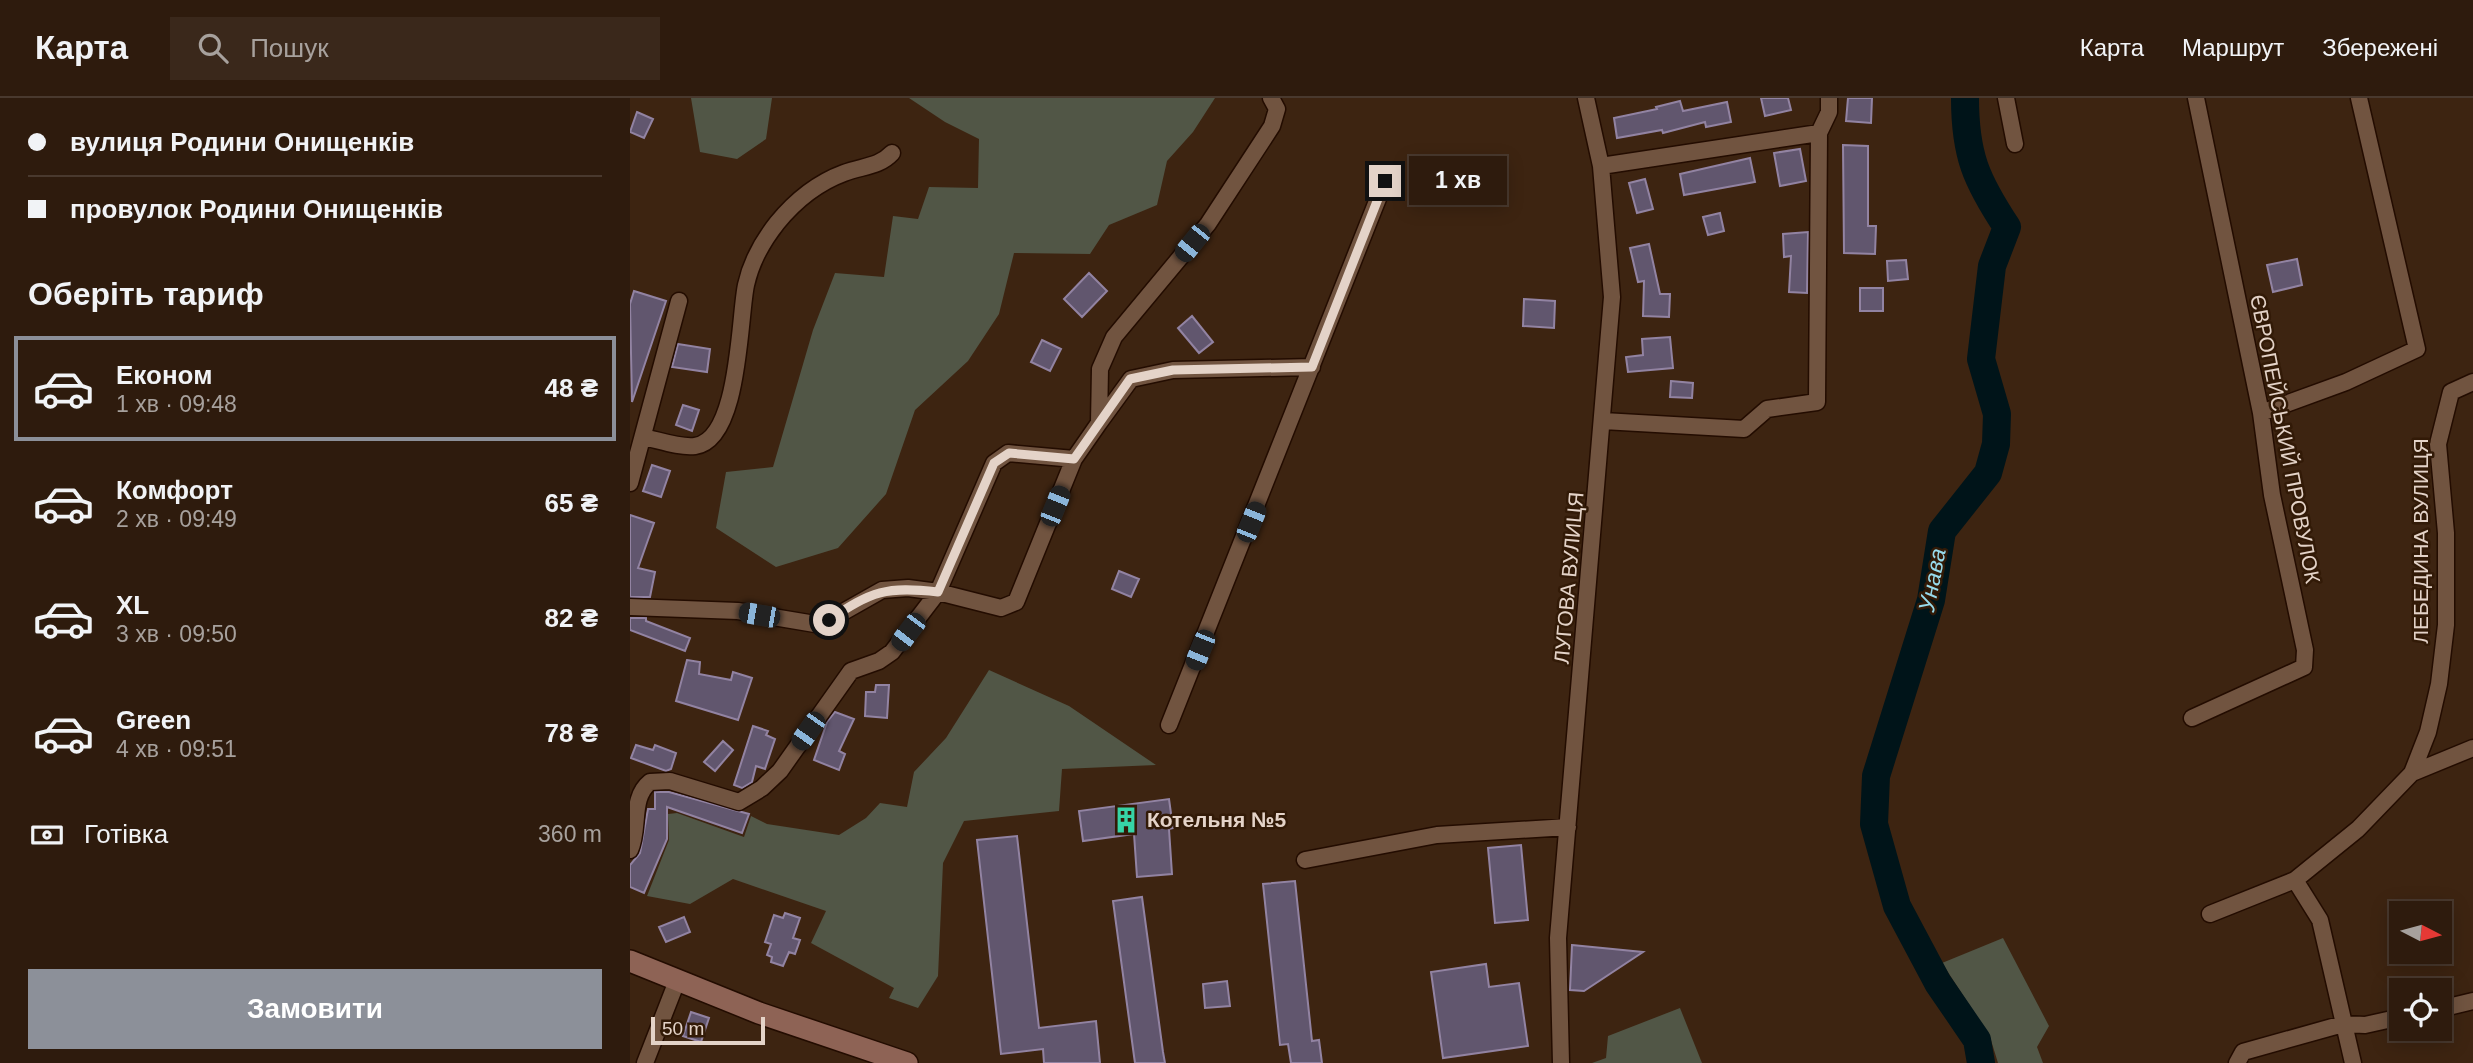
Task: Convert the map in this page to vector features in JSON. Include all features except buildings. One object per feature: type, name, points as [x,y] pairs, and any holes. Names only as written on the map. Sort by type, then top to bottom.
[{"type":"street","points":[[1099,423],[1100,369],[1114,337],[1208,224],[1272,126],[1277,109],[1271,98]]},
{"type":"street","name":"ЛУГОВА ВУЛИЦЯ","points":[[1561,1063],[1558,937],[1612,296],[1601,166],[1586,98]]},
{"type":"street","points":[[1603,421],[1744,429],[1767,409],[1817,402],[1819,133],[1829,112],[1829,98]]},
{"type":"street","points":[[2006,98],[2015,144]]},
{"type":"street","name":"ЄВРОПЕЙСЬКИЙ ПРОВУЛОК","points":[[2192,718],[2304,667],[2305,650],[2273,495],[2261,413],[2196,98]]},
{"type":"street","points":[[2261,413],[2346,382],[2417,349],[2359,98]]},
{"type":"street","points":[[1601,166],[1819,133]]},
{"type":"street","points":[[643,437],[695,446],[706,442],[717,428],[733,390],[746,285],[758,250],[798,200],[826,180],[883,163],[892,153]]},
{"type":"street","points":[[1169,725],[1385,181]]},
{"type":"street","points":[[630,483],[680,301]]},
{"type":"street","points":[[630,607],[738,611],[815,624],[829,620],[882,590],[908,588],[938,592],[1001,608],[1016,602],[1074,459],[1130,379],[1173,370],[1312,367]]},
{"type":"street","name":"ЛЕБЕДИНА ВУЛИЦЯ","points":[[2210,914],[2295,880],[2358,829],[2412,773],[2431,720],[2445,625],[2446,533],[2438,444],[2451,392],[2473,382]]},
{"type":"street","points":[[630,850],[636,836],[637,799],[644,786],[650,782],[670,781],[739,802],[749,797],[780,771],[850,671],[880,661],[892,652],[938,592],[994,463],[1009,453],[1074,459]]},
{"type":"street","points":[[2412,773],[2473,748]]},
{"type":"street","points":[[1305,860],[1437,835],[1568,827]]},
{"type":"street","points":[[2295,880],[2320,920],[2353,1063]]},
{"type":"street","points":[[630,961],[759,1013],[907,1063]]},
{"type":"street","points":[[645,1063],[677,981]]},
{"type":"street","points":[[2452,1006],[2473,1001]]},
{"type":"street","points":[[2237,1063],[2243,1052],[2343,1024],[2365,1025],[2389,1020]]},
{"type":"green space","points":[[691,98],[772,98],[766,139],[737,159],[700,152]]},
{"type":"green space","points":[[909,98],[1215,98],[1193,132],[1167,161],[1157,205],[1109,225],[1090,254],[1014,253],[999,314],[968,361],[915,410],[886,494],[838,548],[776,567],[716,528],[726,472],[773,467],[813,330],[835,273],[884,277],[893,216],[918,219],[929,187],[978,188],[979,139],[945,122]]},
{"type":"green space","points":[[989,670],[1069,706],[1156,765],[1062,769],[1059,811],[964,821],[943,863],[938,976],[918,1008],[889,998],[894,988],[811,943],[826,911],[733,879],[690,904],[647,896],[669,840],[668,814],[677,813],[744,837],[751,816],[767,824],[839,835],[866,818],[880,803],[907,807],[914,772],[946,738]]},
{"type":"green space","points":[[2003,938],[2049,1026],[2037,1047],[2043,1063],[1998,1063],[1990,1037],[1942,963]]},
{"type":"green space","points":[[1680,1008],[1702,1063],[1592,1063],[1606,1058],[1608,1036]]},
{"type":"waterway","name":"Унава","points":[[1965,98],[1967,136],[1974,166],[1987,195],[2007,227],[1992,266],[1981,359],[1997,414],[1996,444],[1988,473],[1942,531],[1931,600],[1876,776],[1874,824],[1897,906],[1938,983],[1977,1040],[1981,1063]]},
{"type":"place","name":"Котельня №5","points":[[1126,820]]},
{"type":"route","points":[[829,620],[862,598],[882,590],[908,588],[938,592],[994,463],[1009,453],[1074,459],[1130,379],[1173,370],[1283,365],[1312,367],[1385,181]]}]
